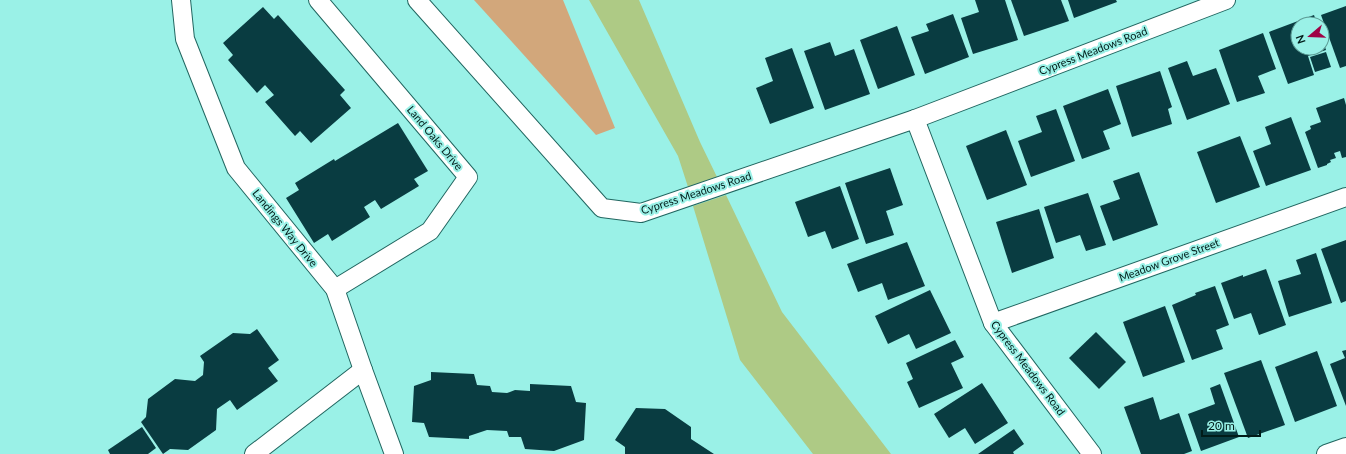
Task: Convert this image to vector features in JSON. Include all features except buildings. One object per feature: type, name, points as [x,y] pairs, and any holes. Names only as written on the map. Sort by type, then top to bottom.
[{"type":"street","name":"Landings Way Drive","points":[[182,0],[185,39],[236,168],[335,290],[394,454]]},
{"type":"street","name":"Land Oaks Drive","points":[[318,0],[468,177],[430,231],[335,290]]},
{"type":"street","name":"Cypress Meadows Road","points":[[417,0],[602,208],[641,213],[915,119],[1226,0]]},
{"type":"street","name":"Cypress Meadows Road","points":[[915,119],[993,323],[1092,454]]},
{"type":"street","name":"Meadow Grove Street","points":[[993,323],[1346,197]]},
{"type":"street","points":[[254,454],[363,370]]},
{"type":"street","points":[[1326,454],[1346,447]]},
{"type":"shaded area","points":[[474,0],[563,0],[615,128],[596,135]]},
{"type":"shaded area","points":[[589,0],[639,0],[700,142],[717,177],[688,187],[678,156]]},
{"type":"shaded area","points":[[726,195],[782,312],[891,454],[813,454],[740,360],[693,206]]}]
